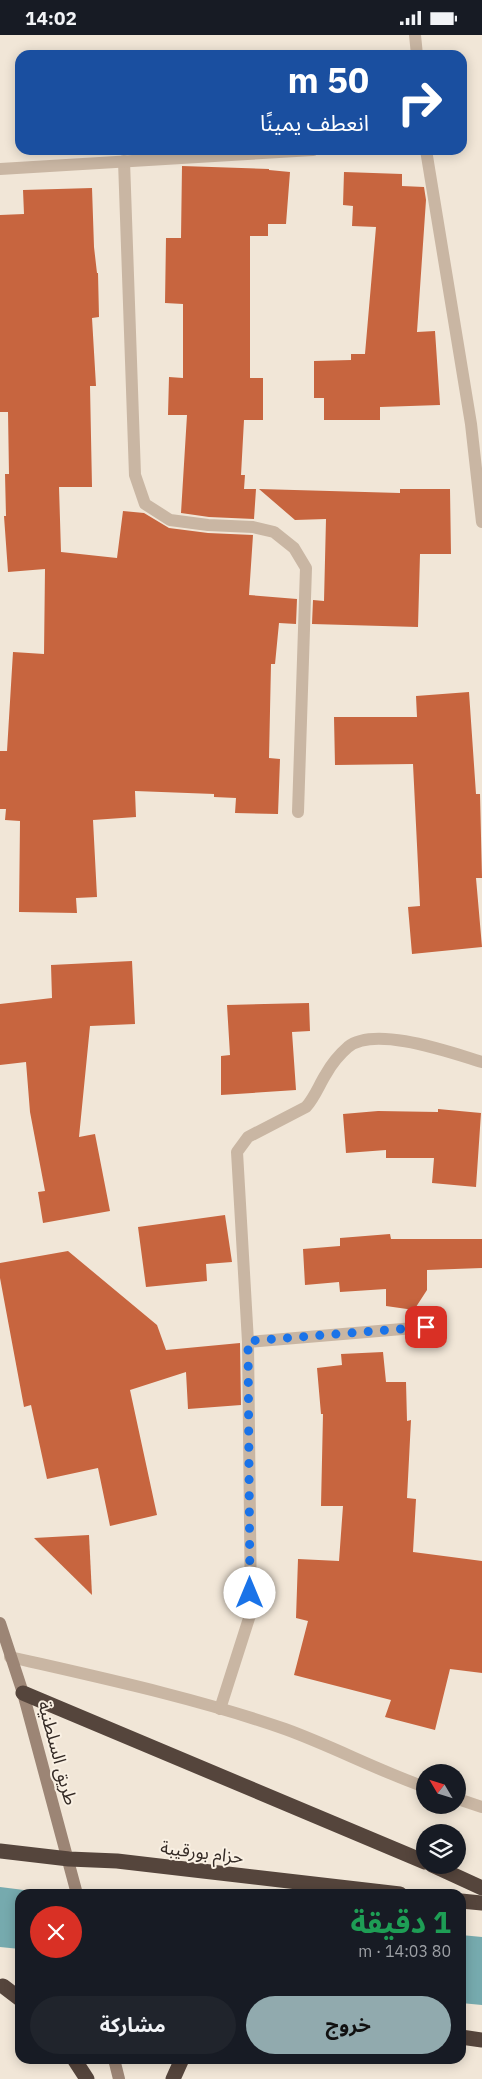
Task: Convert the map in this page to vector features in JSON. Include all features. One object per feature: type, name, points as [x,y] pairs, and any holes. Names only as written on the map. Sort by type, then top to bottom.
[{"type":"highway","points":[[23,1693],[416,1858]]},
{"type":"highway","name":"حزام بورقيبة","points":[[0,1851],[68,1859],[117,1861],[357,1889]]},
{"type":"highway","points":[[452,1874],[482,1888]]},
{"type":"highway","points":[[466,1901],[482,1903]]},
{"type":"highway","points":[[1,1986],[15,1988]]},
{"type":"highway","points":[[1,1986],[15,1996]]},
{"type":"highway","points":[[466,2037],[482,2039]]},
{"type":"highway","points":[[77,2064],[86,2079]]},
{"type":"highway","points":[[173,2079],[180,2064]]},
{"type":"main road","name":"طريق السلطنية","points":[[0,1623],[23,1693],[76,1889]]},
{"type":"main road","points":[[115,2064],[119,2079]]},
{"type":"street","points":[[415,35],[416,50]]},
{"type":"street","points":[[0,169],[227,155]]},
{"type":"street","points":[[427,155],[477,424],[482,522]]},
{"type":"street","points":[[124,161],[135,475],[145,504],[170,520],[208,525],[253,527],[274,532],[294,548],[306,568],[298,812]]},
{"type":"street","points":[[220,1709],[251,1611],[248,1341],[237,1152],[248,1137],[306,1107],[312,1100],[326,1072],[349,1046],[369,1039],[410,1041],[482,1062]]},
{"type":"street","points":[[248,1341],[426,1327]]},
{"type":"street","points":[[10,1657],[220,1709],[286,1730],[416,1783]]},
{"type":"street","points":[[466,1802],[482,1807]]},
{"type":"water","points":[[0,1887],[16,1889],[15,1948],[0,1947]]},
{"type":"water","points":[[466,1935],[482,1937],[482,2005],[466,2003]]},
{"type":"building","points":[[182,166],[269,169],[290,172],[286,224],[268,224],[268,236],[250,236],[250,378],[263,378],[263,420],[244,420],[241,475],[245,475],[244,489],[256,489],[254,519],[209,517],[181,513],[187,415],[168,415],[169,377],[183,378],[183,304],[165,303],[166,238],[181,238]]},
{"type":"building","points":[[344,172],[402,174],[402,186],[424,187],[426,200],[417,332],[435,331],[440,405],[380,407],[380,420],[324,420],[324,398],[314,398],[314,361],[351,360],[351,354],[365,354],[376,227],[352,226],[353,206],[343,205]]},
{"type":"building","points":[[92,188],[99,317],[92,318],[96,386],[90,386],[92,487],[59,487],[61,552],[117,558],[123,511],[144,513],[169,528],[208,533],[253,535],[249,595],[297,599],[296,624],[279,623],[275,664],[271,664],[269,758],[280,759],[278,814],[235,813],[236,798],[214,797],[214,794],[135,791],[136,817],[93,820],[97,897],[76,898],[77,913],[19,912],[20,821],[5,820],[6,809],[0,809],[0,751],[7,751],[13,652],[44,654],[45,569],[8,572],[4,516],[6,516],[5,474],[9,474],[8,412],[0,412],[0,215],[24,214],[23,190]]},
{"type":"building","points":[[259,489],[400,493],[400,489],[450,489],[451,554],[420,554],[418,627],[312,624],[313,600],[324,601],[326,519],[295,520]]},
{"type":"building","points":[[469,692],[476,794],[480,794],[482,878],[476,878],[482,947],[412,954],[408,907],[420,906],[413,764],[335,765],[334,717],[417,717],[416,696]]},
{"type":"building","points":[[132,961],[135,1024],[90,1026],[79,1137],[95,1134],[110,1211],[43,1223],[38,1192],[45,1191],[30,1112],[26,1062],[0,1065],[0,1004],[52,998],[51,965]]},
{"type":"building","points":[[309,1003],[310,1031],[292,1032],[296,1090],[221,1095],[221,1056],[230,1055],[227,1005]]},
{"type":"building","points":[[438,1109],[481,1113],[476,1187],[432,1183],[434,1158],[386,1158],[386,1150],[346,1153],[343,1114],[378,1111],[438,1112]]},
{"type":"building","points":[[225,1215],[232,1262],[206,1264],[207,1281],[146,1287],[138,1227]]},
{"type":"building","points":[[390,1234],[391,1239],[482,1239],[482,1268],[427,1270],[427,1290],[414,1310],[386,1306],[386,1289],[340,1292],[339,1282],[305,1285],[303,1249],[340,1246],[340,1238]]},
{"type":"building","points":[[68,1251],[157,1325],[166,1350],[240,1343],[241,1405],[188,1409],[186,1372],[130,1390],[157,1515],[110,1526],[98,1468],[47,1479],[31,1405],[24,1407],[0,1278],[0,1263]]},
{"type":"building","points":[[383,1352],[386,1382],[406,1382],[407,1421],[411,1420],[407,1498],[416,1499],[413,1552],[482,1561],[482,1673],[450,1669],[435,1730],[385,1717],[391,1700],[294,1675],[308,1621],[296,1618],[298,1559],[339,1561],[343,1506],[321,1506],[323,1414],[321,1414],[317,1368],[342,1365],[341,1354]]},
{"type":"building","points":[[89,1535],[92,1595],[34,1538]]},
{"type":"route","points":[[250,1593],[248,1341],[426,1327]]}]
